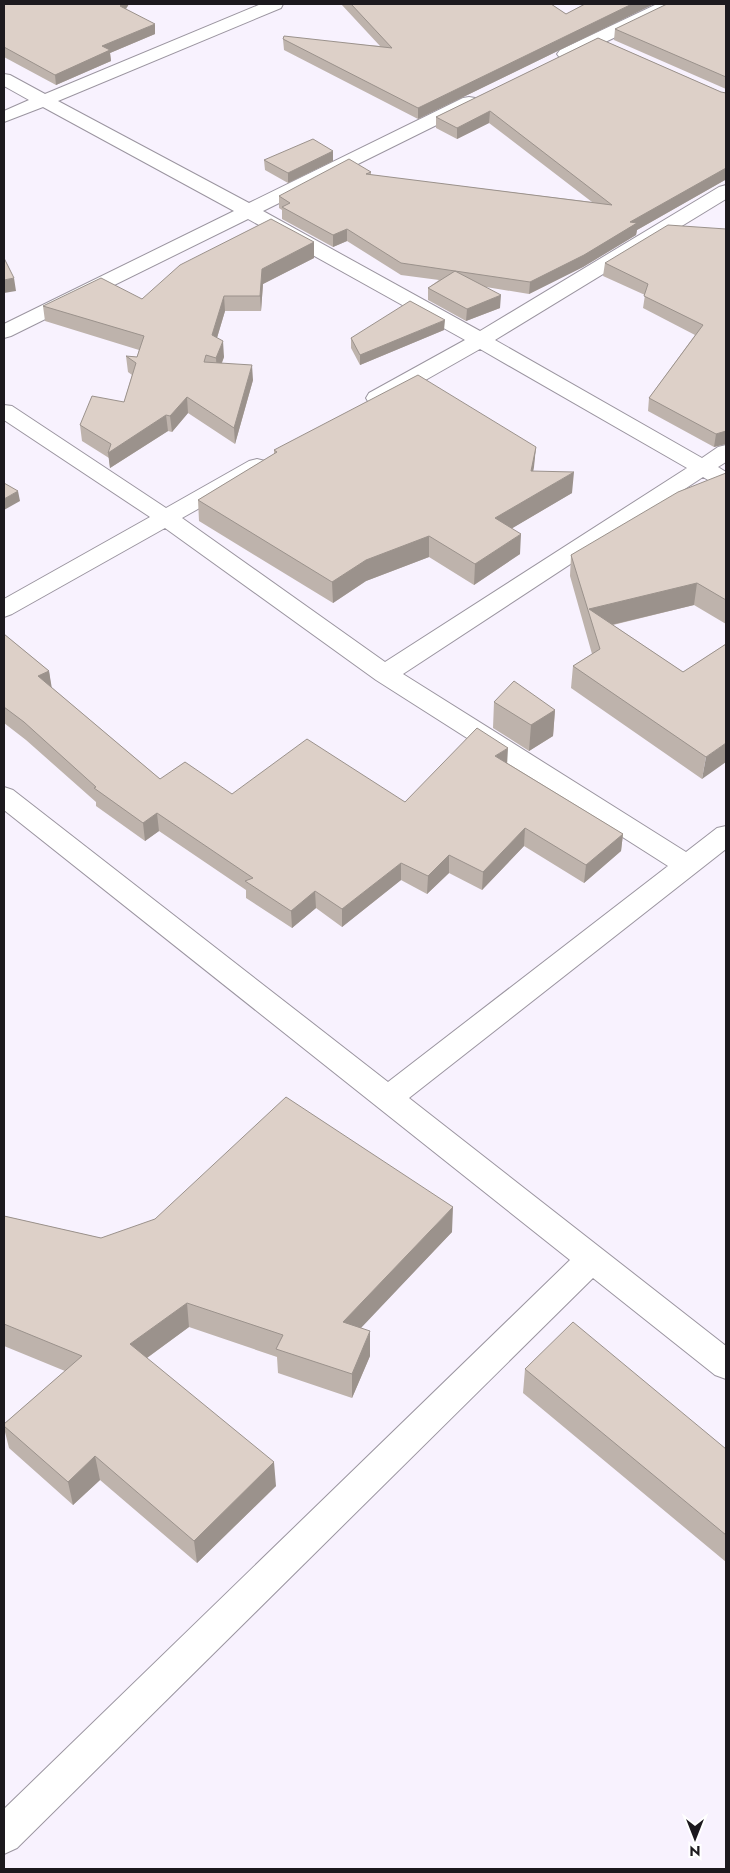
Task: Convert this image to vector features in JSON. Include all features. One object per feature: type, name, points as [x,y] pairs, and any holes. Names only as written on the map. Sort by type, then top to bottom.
[{"type":"street","points":[[4,117],[275,4]]},
{"type":"street","points":[[551,62],[670,4]]},
{"type":"street","points":[[596,40],[613,47]]},
{"type":"street","points":[[4,79],[249,211],[480,340],[726,482]]},
{"type":"street","points":[[4,332],[489,92]]},
{"type":"street","points":[[361,407],[480,340],[726,191]]},
{"type":"street","points":[[4,411],[166,517],[385,674],[687,865]]},
{"type":"street","points":[[385,674],[726,452]]},
{"type":"street","points":[[4,609],[276,455]]},
{"type":"street","points":[[4,796],[726,1365]]},
{"type":"street","points":[[388,1099],[726,835]]},
{"type":"street","points":[[4,1835],[591,1260]]},
{"type":"building","points":[[4,4],[122,4],[120,6],[155,24],[102,46],[110,50],[55,75],[4,47]]},
{"type":"building","points":[[351,4],[551,4],[566,14],[585,4],[632,4],[418,108],[283,39],[284,36],[392,48]]},
{"type":"building","points":[[667,4],[726,4],[726,77],[615,29]]},
{"type":"building","points":[[598,38],[726,93],[726,168],[630,222],[637,223],[584,255],[530,282],[401,263],[347,229],[333,235],[282,207],[290,203],[279,196],[349,159],[371,172],[366,174],[612,205],[490,111],[457,128],[436,117]]},
{"type":"building","points":[[313,139],[333,151],[288,173],[264,160]]},
{"type":"building","points":[[271,219],[314,242],[262,269],[260,296],[224,296],[212,335],[223,341],[216,358],[206,355],[204,362],[252,365],[234,428],[187,397],[170,416],[166,415],[108,453],[111,444],[80,425],[92,396],[124,402],[136,363],[126,356],[137,357],[144,336],[43,306],[101,278],[142,299],[180,265]]},
{"type":"building","points":[[668,225],[726,229],[726,431],[716,434],[649,398],[703,325],[644,296],[648,284],[605,263]]},
{"type":"building","points":[[4,258],[14,278],[4,280]]},
{"type":"building","points":[[455,271],[501,295],[467,309],[428,288]]},
{"type":"building","points":[[410,301],[445,320],[360,355],[351,338]]},
{"type":"building","points":[[418,375],[536,447],[531,471],[574,472],[495,518],[521,534],[475,564],[429,536],[366,560],[332,582],[198,500],[277,452],[274,450]]},
{"type":"building","points":[[726,473],[726,600],[697,583],[589,609],[683,672],[726,644],[726,743],[706,757],[573,666],[600,649],[571,555],[678,492]]},
{"type":"building","points":[[4,483],[18,491],[4,499]]},
{"type":"building","points":[[4,634],[49,671],[38,676],[160,779],[185,762],[232,794],[307,739],[405,802],[477,728],[508,748],[495,756],[623,834],[586,865],[525,828],[483,872],[449,855],[428,876],[401,863],[342,909],[315,891],[291,911],[245,881],[253,878],[157,813],[143,823],[94,788],[96,787],[24,722],[4,707]]},
{"type":"building","points":[[514,681],[555,710],[531,725],[494,702]]},
{"type":"building","points":[[286,1097],[453,1207],[343,1322],[370,1331],[352,1374],[276,1349],[283,1335],[187,1303],[130,1344],[274,1462],[194,1541],[95,1456],[68,1482],[4,1426],[82,1356],[4,1324],[4,1216],[101,1238],[155,1219]]},
{"type":"building","points":[[573,1322],[726,1449],[726,1535],[525,1369]]}]
